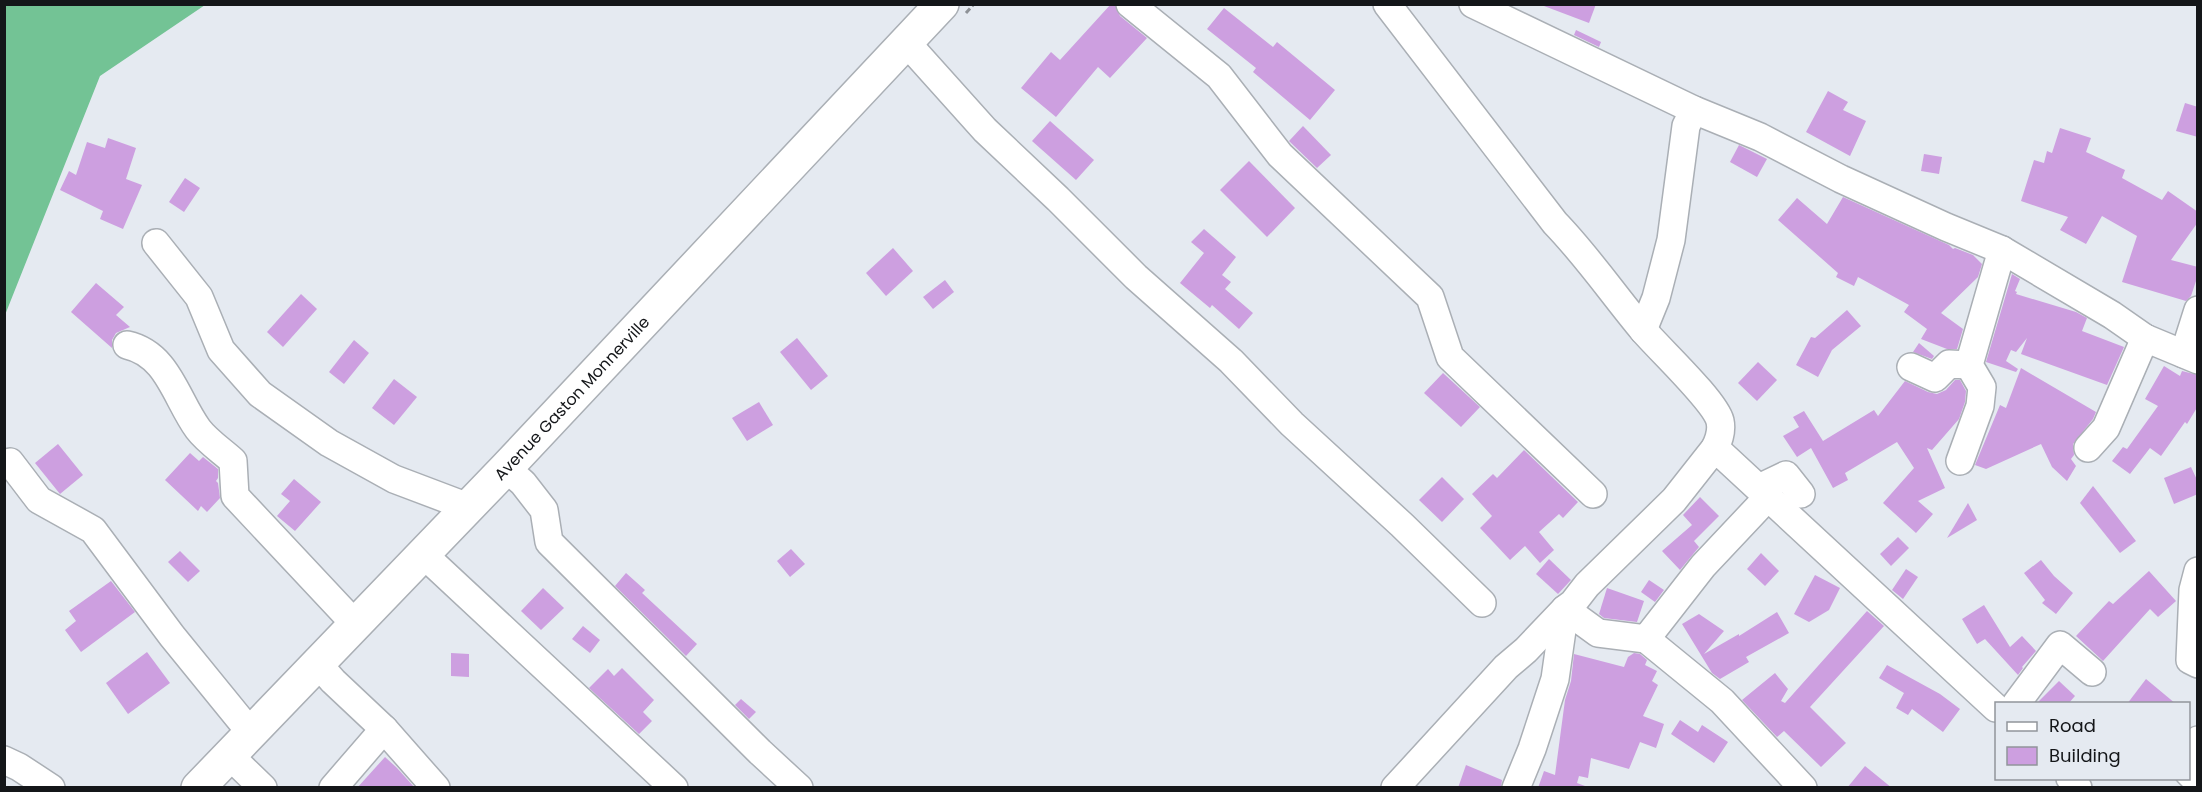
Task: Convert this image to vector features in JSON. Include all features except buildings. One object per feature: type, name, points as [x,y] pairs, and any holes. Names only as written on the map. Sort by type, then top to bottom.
[{"type":"main road","name":"Avenue Gaston Monnerville","points":[[198,788],[506,468],[942,4]]},
{"type":"street","points":[[1130,4],[1219,76],[1280,155],[1430,297],[1450,357],[1593,494]]},
{"type":"street","points":[[1387,4],[1550,217],[1581,250],[1643,330],[1710,404],[1720,421],[1719,439],[1715,448],[1674,500],[1461,714],[1395,788]]},
{"type":"street","points":[[1473,4],[1694,110],[1760,137],[1841,179],[2002,250],[2112,315],[2145,338],[2191,357],[2198,310]]},
{"type":"street","points":[[906,42],[985,130],[1136,277],[1232,361],[1292,424],[1402,525],[1482,603]]},
{"type":"street","points":[[1643,330],[1665,268],[1671,240],[1686,126],[1694,110]]},
{"type":"street","points":[[156,243],[199,297],[221,350],[260,394],[329,443],[394,479],[468,507]]},
{"type":"street","points":[[1960,461],[1980,406],[1982,387],[1968,365],[2002,250]]},
{"type":"street","points":[[2088,448],[2106,428],[2145,338]]},
{"type":"street","points":[[127,345],[149,354],[162,366],[199,430],[233,461],[235,496],[355,624]]},
{"type":"street","points":[[1911,367],[1935,378],[1949,364],[1968,365]]},
{"type":"street","points":[[1715,448],[1995,707]]},
{"type":"street","points":[[10,462],[39,500],[93,530],[172,636],[240,745],[263,788]]},
{"type":"street","points":[[506,468],[523,483],[544,510],[549,542],[799,788]]},
{"type":"street","points":[[1646,639],[1764,492],[1786,475],[1801,494]]},
{"type":"street","points":[[423,554],[674,788]]},
{"type":"street","points":[[2198,571],[2193,590],[2190,660],[2198,664]]},
{"type":"street","points":[[1565,609],[1598,633],[1646,639],[1722,701],[1803,788]]},
{"type":"street","points":[[1516,788],[1555,678],[1565,609]]},
{"type":"street","points":[[2017,702],[2060,645],[2092,672]]},
{"type":"street","points":[[318,664],[384,729],[436,788]]},
{"type":"street","points":[[333,788],[384,729]]},
{"type":"street","points":[[2190,753],[2198,740]]},
{"type":"street","points":[[4,760],[51,788]]},
{"type":"green space","points":[[5,4],[205,5],[100,76],[5,315]]}]
